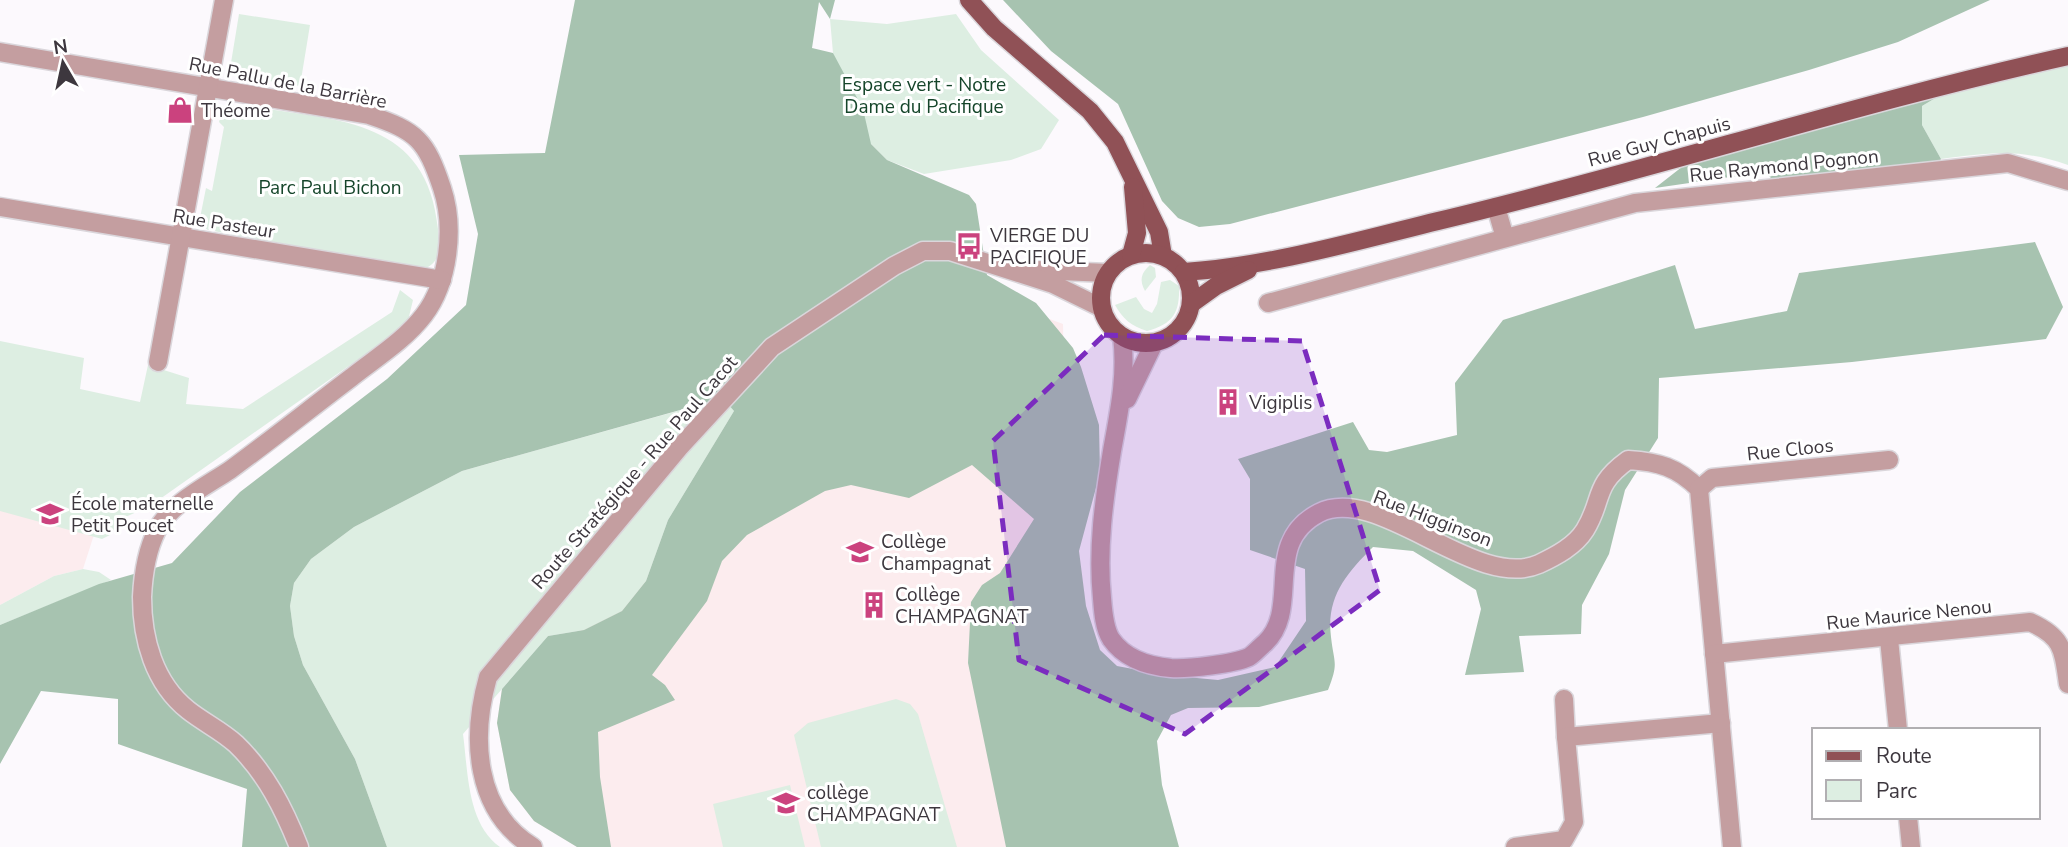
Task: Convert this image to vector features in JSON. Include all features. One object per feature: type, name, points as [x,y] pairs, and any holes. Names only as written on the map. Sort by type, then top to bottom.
[{"type":"main road","points":[[969,0],[995,28],[1090,111],[1115,142],[1159,232],[1163,256]]},
{"type":"main road","name":"Rue Guy Chapuis","points":[[1184,272],[1261,264],[1496,207],[1969,78],[2068,56]]},
{"type":"main road","points":[[1131,256],[1137,233],[1132,173]]},
{"type":"main road","points":[[1153,253],[1163,256],[1184,272],[1189,282],[1191,304],[1179,329],[1154,342],[1143,343],[1122,336],[1113,328],[1102,308],[1101,296],[1108,273],[1131,256],[1153,253]]},
{"type":"main road","name":"Rue Guy Chapuis","points":[[1191,304],[1216,286],[1261,264]]},
{"type":"street","points":[[158,362],[224,0]]},
{"type":"street","name":"Rue Pallu de la Barrière","points":[[0,52],[369,115],[417,136],[430,156],[443,191],[449,227],[442,280]]},
{"type":"street","name":"Rue Raymond Pognon","points":[[1268,303],[1636,203],[2008,163],[2068,181]]},
{"type":"street","name":"Rue Pasteur","points":[[0,207],[442,280]]},
{"type":"street","points":[[1496,207],[1505,238]]},
{"type":"street","name":"Route Stratégique - Rue Paul Cacot","points":[[533,847],[513,835],[495,808],[482,776],[477,741],[479,711],[488,677],[515,641],[679,448],[772,347],[894,266],[923,251],[950,251],[998,265],[1053,284],[1102,308]]},
{"type":"street","name":"Route Stratégique - Rue Paul Cacot","points":[[998,265],[1049,272],[1108,273]]},
{"type":"street","points":[[299,847],[286,814],[268,783],[235,744],[186,708],[158,674],[145,640],[142,597],[146,563],[157,529],[177,507],[258,450],[397,341],[423,316],[442,280]]},
{"type":"street","name":"Rue Higginson","points":[[1122,336],[1125,365],[1121,412],[1107,482],[1099,566],[1103,615],[1111,638],[1128,656],[1151,666],[1176,668],[1248,657],[1268,640],[1280,620],[1284,563],[1293,537],[1305,523],[1321,512],[1342,508],[1376,514],[1444,547],[1488,563],[1517,568],[1536,565],[1568,548],[1585,529],[1604,482],[1629,460],[1674,468],[1699,489]]},
{"type":"street","name":"Rue Higginson","points":[[1121,412],[1154,342]]},
{"type":"street","name":"Rue Cloos","points":[[1699,489],[1712,478],[1889,460]]},
{"type":"street","points":[[1699,489],[1732,847]]},
{"type":"street","name":"Rue Maurice Nenou","points":[[1714,654],[1889,639],[2030,622],[2051,631],[2064,653],[2068,684]]},
{"type":"street","points":[[1889,639],[1898,728]]},
{"type":"street","points":[[1515,847],[1564,839],[1574,822],[1563,699]]},
{"type":"street","points":[[1566,737],[1721,723]]},
{"type":"street","points":[[1908,819],[1911,847]]},
{"type":"highlighted area","points":[[1104,335],[1302,341],[1380,590],[1185,734],[1019,660],[993,441]]},
{"type":"shaded area","name":"Collège Champagnat","points":[[1015,306],[1063,324],[1067,532],[1060,571],[1151,847],[577,847],[534,821],[510,790],[497,723],[502,689]]},
{"type":"shaded area","name":"École maternelle Petit Poucet","points":[[0,448],[108,491],[83,569],[54,576],[0,605]]},
{"type":"green space","points":[[575,0],[835,0],[830,19],[819,2],[812,48],[833,53],[863,109],[871,144],[887,160],[969,195],[976,204],[987,275],[1036,303],[1073,348],[1099,425],[1100,473],[1079,551],[1086,606],[1100,650],[1117,666],[1165,675],[1218,680],[1275,667],[1306,621],[1305,569],[1250,550],[1250,479],[1238,459],[1353,422],[1369,450],[1387,452],[1457,435],[1455,383],[1503,320],[1675,265],[1695,329],[1787,311],[1799,273],[2035,242],[2063,307],[2046,339],[1852,362],[1659,378],[1658,438],[1625,490],[1609,554],[1582,605],[1581,634],[1519,636],[1524,672],[1465,675],[1481,609],[1476,590],[1413,551],[1373,547],[1354,567],[1335,598],[1330,623],[1335,668],[1328,690],[1259,707],[1188,708],[1171,715],[1157,741],[1162,785],[1179,847],[1006,847],[968,663],[971,602],[982,585],[1000,573],[1034,519],[972,465],[909,498],[851,485],[825,491],[747,535],[722,561],[707,601],[652,675],[665,685],[675,700],[598,732],[600,777],[611,847],[577,847],[534,821],[510,790],[497,723],[502,689],[548,636],[584,630],[622,611],[646,581],[668,520],[734,411],[723,398],[462,471],[354,527],[311,559],[294,583],[290,606],[294,636],[303,665],[355,759],[387,847],[242,847],[247,789],[118,744],[118,699],[41,691],[0,764],[0,625],[99,584],[172,563],[240,492],[387,379],[466,305],[478,234],[459,155],[545,153]]},
{"type":"green space","points":[[1003,0],[1990,0],[1898,42],[1809,70],[1643,117],[1230,224],[1199,227],[1178,218],[1162,201],[1118,104],[1051,51]]},
{"type":"green space","points":[[239,14],[310,25],[300,86],[229,75]]},
{"type":"green space","name":"Espace vert - Notre Dame du Pacifique","points":[[956,14],[981,50],[1059,120],[1041,149],[1011,160],[924,174],[887,160],[860,133],[833,53],[830,19],[887,24]]},
{"type":"green space","points":[[2068,56],[2068,165],[2035,156],[2005,153],[1941,159],[1922,125],[1922,106],[1969,78]]},
{"type":"green space","points":[[1969,78],[1922,106],[1922,125],[1941,159],[1934,170],[1779,186],[1765,172],[1655,188],[1701,152]]},
{"type":"green space","name":"Parc Paul Bichon","points":[[248,106],[344,122],[372,131],[397,145],[416,165],[430,192],[439,242],[434,263],[423,269],[208,230],[199,223],[206,188],[212,191],[224,127],[219,122],[223,108],[246,111]]},
{"type":"green space","points":[[1150,265],[1155,268],[1156,277],[1145,291],[1142,277]]},
{"type":"green space","points":[[1170,280],[1179,286],[1178,303],[1173,316],[1163,325],[1147,331],[1136,327],[1124,318],[1115,305],[1136,297],[1144,309],[1152,313],[1157,304],[1161,282]]},
{"type":"green space","points":[[400,290],[413,300],[407,325],[150,506],[121,519],[110,535],[102,539],[0,511],[0,341],[84,358],[80,389],[140,402],[148,365],[189,378],[186,404],[243,409],[392,312]]},
{"type":"green space","points":[[724,398],[734,411],[668,520],[646,581],[622,611],[584,630],[548,636],[463,734],[468,780],[475,811],[489,837],[500,847],[387,847],[355,759],[303,665],[294,636],[290,606],[294,583],[311,559],[354,527],[462,471]]},
{"type":"green space","points":[[83,569],[99,572],[111,580],[0,625],[0,605],[54,576]]},
{"type":"green space","points":[[896,699],[910,704],[918,714],[957,847],[821,847],[794,735],[808,723]]},
{"type":"green space","points":[[790,785],[805,847],[723,847],[713,804]]},
{"type":"place","name":"Théome","points":[[180,110]]},
{"type":"place","name":"VIERGE DU PACIFIQUE","points":[[969,246]]},
{"type":"place","name":"Vigiplis","points":[[1228,402]]},
{"type":"place","name":"École maternelle Petit Poucet","points":[[50,514]]},
{"type":"place","name":"Collège Champagnat","points":[[860,552]]},
{"type":"place","name":"Collège CHAMPAGNAT","points":[[874,605]]},
{"type":"place","name":"collège CHAMPAGNAT","points":[[786,803]]}]
